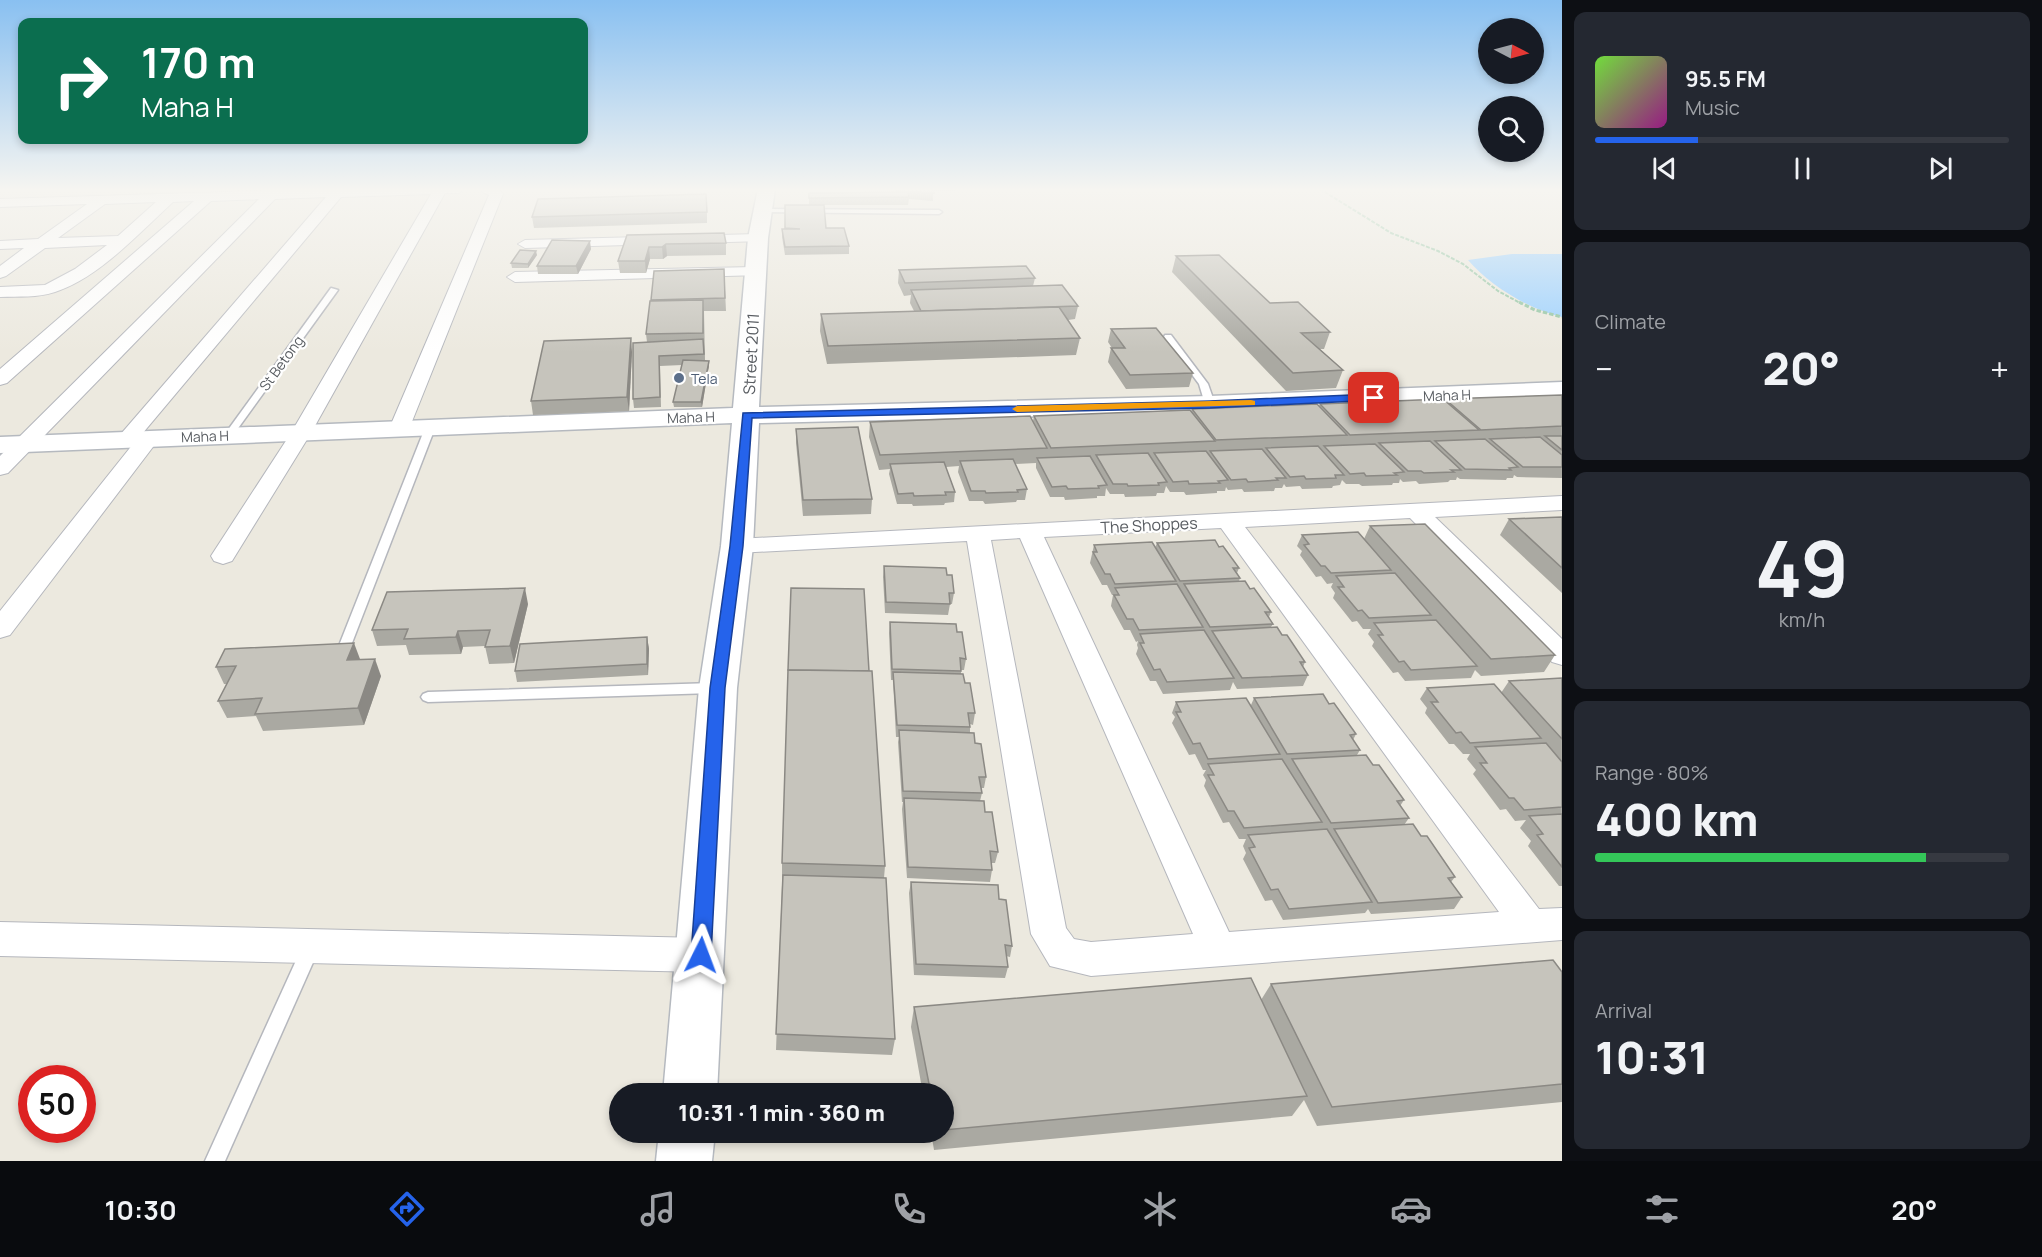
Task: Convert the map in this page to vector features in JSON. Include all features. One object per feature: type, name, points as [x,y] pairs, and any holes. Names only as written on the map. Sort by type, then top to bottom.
[{"type":"street","points":[[0,245],[38,243]]},
{"type":"street","points":[[0,273],[42,243]]},
{"type":"street","points":[[0,292],[42,290],[58,285],[77,274],[117,243]]},
{"type":"street","points":[[0,379],[154,243]]},
{"type":"street","points":[[0,468],[12,444],[221,243]]},
{"type":"street","points":[[0,629],[138,439],[296,243]]},
{"type":"street","points":[[222,556],[301,433],[410,243]]},
{"type":"street","points":[[399,429],[476,243]]},
{"type":"street","points":[[525,244],[536,243]]},
{"type":"street","points":[[515,277],[681,243]]},
{"type":"street","name":"Street 2011","points":[[691,1083],[718,688],[737,546],[760,243]]},
{"type":"street","name":"Maha H","points":[[12,444],[747,415],[1210,404],[1562,390]]},
{"type":"street","name":"The Shoppes","points":[[737,546],[1562,503]]},
{"type":"street","points":[[1416,511],[1562,655]]},
{"type":"street","points":[[1228,521],[1546,925]]},
{"type":"street","points":[[1029,531],[1219,951]]},
{"type":"street","points":[[978,534],[1049,934],[1063,954],[1091,959],[1546,925]]},
{"type":"street","points":[[0,939],[701,955]]},
{"type":"street","points":[[684,1161],[686,1143]]},
{"type":"lane","name":"St Betong","points":[[228,435],[333,290]]},
{"type":"lane","points":[[1168,337],[1203,384],[1210,404]]},
{"type":"lane","points":[[346,643],[430,428]]},
{"type":"lane","points":[[428,697],[718,688]]},
{"type":"lane","points":[[214,1161],[312,946]]},
{"type":"path","points":[[1418,243],[1463,264],[1498,291],[1535,310],[1562,317]]},
{"type":"water","points":[[1512,254],[1562,254],[1562,317],[1537,309],[1511,295],[1487,278],[1468,260]]},
{"type":"building","points":[[550,243],[589,243],[576,266],[537,266]]},
{"type":"building","points":[[624,243],[715,243],[666,244],[662,247],[649,247],[645,261],[618,261]]},
{"type":"building","points":[[784,243],[848,243],[849,246],[785,247]]},
{"type":"building","points":[[520,250],[536,251],[528,264],[511,263]]},
{"type":"building","points":[[1219,255],[1270,303],[1298,302],[1330,332],[1301,333],[1343,370],[1293,373],[1176,256]]},
{"type":"building","points":[[1026,266],[1035,278],[905,283],[899,270]]},
{"type":"building","points":[[724,269],[725,298],[651,300],[654,271]]},
{"type":"building","points":[[1062,285],[1078,306],[921,311],[911,290]]},
{"type":"building","points":[[703,300],[703,333],[646,334],[650,301]]},
{"type":"building","points":[[1059,307],[1080,338],[828,346],[821,314]]},
{"type":"building","points":[[1156,328],[1193,373],[1130,375],[1111,348],[1125,348],[1111,329]]},
{"type":"building","points":[[631,338],[627,397],[531,401],[544,341]]},
{"type":"building","points":[[703,339],[704,354],[659,356],[660,397],[633,399],[633,343]]},
{"type":"building","points":[[683,360],[709,361],[701,402],[673,402]]},
{"type":"building","points":[[1562,395],[1562,426],[1481,430],[1445,399]]},
{"type":"building","points":[[1443,399],[1479,430],[1350,435],[1320,404]]},
{"type":"building","points":[[1317,404],[1347,435],[1216,440],[1192,409]]},
{"type":"building","points":[[1190,410],[1215,441],[1051,448],[1034,416]]},
{"type":"building","points":[[1030,416],[1047,448],[880,455],[870,422]]},
{"type":"building","points":[[858,427],[872,499],[803,500],[796,429]]},
{"type":"building","points":[[1545,436],[1562,436],[1562,450]]},
{"type":"building","points":[[1540,437],[1562,455],[1562,467],[1523,467],[1490,439]]},
{"type":"building","points":[[1485,439],[1518,467],[1509,468],[1511,470],[1465,469],[1435,441]]},
{"type":"building","points":[[1430,441],[1461,470],[1424,473],[1408,471],[1379,443]]},
{"type":"building","points":[[1375,444],[1404,472],[1394,473],[1397,475],[1350,474],[1324,446]]},
{"type":"building","points":[[1318,446],[1344,475],[1335,475],[1336,478],[1290,477],[1266,448]]},
{"type":"building","points":[[1262,449],[1286,478],[1248,482],[1246,479],[1231,480],[1210,451]]},
{"type":"building","points":[[1206,451],[1228,480],[1218,481],[1220,483],[1173,482],[1154,453]]},
{"type":"building","points":[[1148,453],[1167,482],[1158,483],[1159,485],[1113,484],[1096,455]]},
{"type":"building","points":[[1090,456],[1107,485],[1098,486],[1099,488],[1052,487],[1037,458]]},
{"type":"building","points":[[1013,459],[1027,489],[1017,490],[1018,492],[971,491],[960,461]]},
{"type":"building","points":[[944,462],[955,492],[945,492],[946,495],[898,494],[890,464]]},
{"type":"building","points":[[1562,517],[1562,568],[1509,519]]},
{"type":"building","points":[[1425,524],[1555,655],[1491,659],[1370,526]]},
{"type":"building","points":[[1358,532],[1391,570],[1331,573],[1325,566],[1321,566],[1304,545],[1309,544],[1302,535]]},
{"type":"building","points":[[1215,540],[1219,547],[1223,546],[1239,568],[1233,568],[1240,578],[1180,581],[1157,543]]},
{"type":"building","points":[[1152,542],[1176,581],[1115,584],[1110,574],[1105,574],[1093,552],[1097,552],[1094,545]]},
{"type":"building","points":[[884,566],[946,568],[947,575],[952,575],[954,593],[949,593],[950,604],[886,602]]},
{"type":"building","points":[[1395,573],[1431,615],[1369,618],[1362,610],[1358,611],[1338,587],[1344,587],[1336,576]]},
{"type":"building","points":[[1245,581],[1250,589],[1254,588],[1271,612],[1265,612],[1273,624],[1210,627],[1184,584]]},
{"type":"building","points":[[1177,584],[1203,627],[1139,630],[1133,619],[1127,619],[1114,595],[1119,595],[1115,588]]},
{"type":"building","points":[[525,588],[510,646],[485,647],[490,630],[458,631],[456,637],[404,639],[408,629],[372,630],[387,592]]},
{"type":"building","points":[[791,588],[864,589],[869,671],[788,670]]},
{"type":"building","points":[[1436,620],[1477,666],[1411,670],[1404,661],[1399,662],[1378,635],[1383,635],[1374,623]]},
{"type":"building","points":[[890,622],[956,624],[957,632],[962,632],[966,659],[960,658],[961,671],[892,669]]},
{"type":"building","points":[[1277,627],[1282,635],[1287,635],[1305,662],[1300,662],[1308,675],[1242,678],[1212,631]]},
{"type":"building","points":[[1204,630],[1234,678],[1167,682],[1160,669],[1154,670],[1140,643],[1144,643],[1140,634]]},
{"type":"building","points":[[647,637],[647,664],[515,671],[520,644]]},
{"type":"building","points":[[354,643],[347,660],[375,659],[358,708],[255,714],[262,698],[218,701],[236,666],[216,667],[225,649]]},
{"type":"building","points":[[788,670],[872,671],[885,866],[782,863]]},
{"type":"building","points":[[893,672],[963,674],[965,683],[970,683],[975,713],[968,713],[970,727],[897,725]]},
{"type":"building","points":[[1562,678],[1562,739],[1509,681]]},
{"type":"building","points":[[1494,684],[1541,738],[1470,743],[1461,732],[1456,733],[1431,702],[1438,702],[1427,688]]},
{"type":"building","points":[[1323,694],[1329,704],[1334,703],[1356,734],[1350,735],[1360,750],[1287,754],[1254,698]]},
{"type":"building","points":[[1246,698],[1280,754],[1208,759],[1200,743],[1193,744],[1176,712],[1181,712],[1176,702]]},
{"type":"building","points":[[899,730],[974,733],[975,743],[981,744],[986,777],[979,777],[982,793],[903,791]]},
{"type":"building","points":[[1546,743],[1562,762],[1562,807],[1524,810],[1514,798],[1509,798],[1480,763],[1487,763],[1475,747]]},
{"type":"building","points":[[1366,755],[1373,765],[1379,765],[1404,800],[1397,801],[1409,818],[1331,823],[1292,759]]},
{"type":"building","points":[[1282,759],[1322,822],[1244,828],[1234,811],[1228,811],[1208,775],[1214,775],[1208,764]]},
{"type":"building","points":[[904,798],[984,801],[985,812],[992,812],[998,852],[990,851],[992,870],[908,867]]},
{"type":"building","points":[[1562,814],[1562,867],[1537,835],[1543,834],[1529,816]]},
{"type":"building","points":[[1413,824],[1421,836],[1427,836],[1455,877],[1448,878],[1462,897],[1378,903],[1334,829]]},
{"type":"building","points":[[1327,829],[1372,902],[1289,909],[1278,889],[1271,890],[1249,848],[1255,847],[1248,835]]},
{"type":"building","points":[[783,875],[886,878],[895,1039],[776,1034]]},
{"type":"building","points":[[911,882],[998,885],[999,899],[1006,900],[1012,946],[1005,945],[1008,967],[916,964]]},
{"type":"building","points":[[1553,960],[1562,972],[1562,1084],[1332,1107],[1271,984]]},
{"type":"building","points":[[1251,978],[1307,1096],[954,1129],[954,1083],[929,1083],[914,1007]]},
{"type":"slow traffic","points":[[1017,409],[1251,403]]},
{"type":"place","name":"Tela","points":[[679,378]]},
{"type":"route","points":[[701,955],[718,688],[737,546],[747,415],[1374,398]]}]
